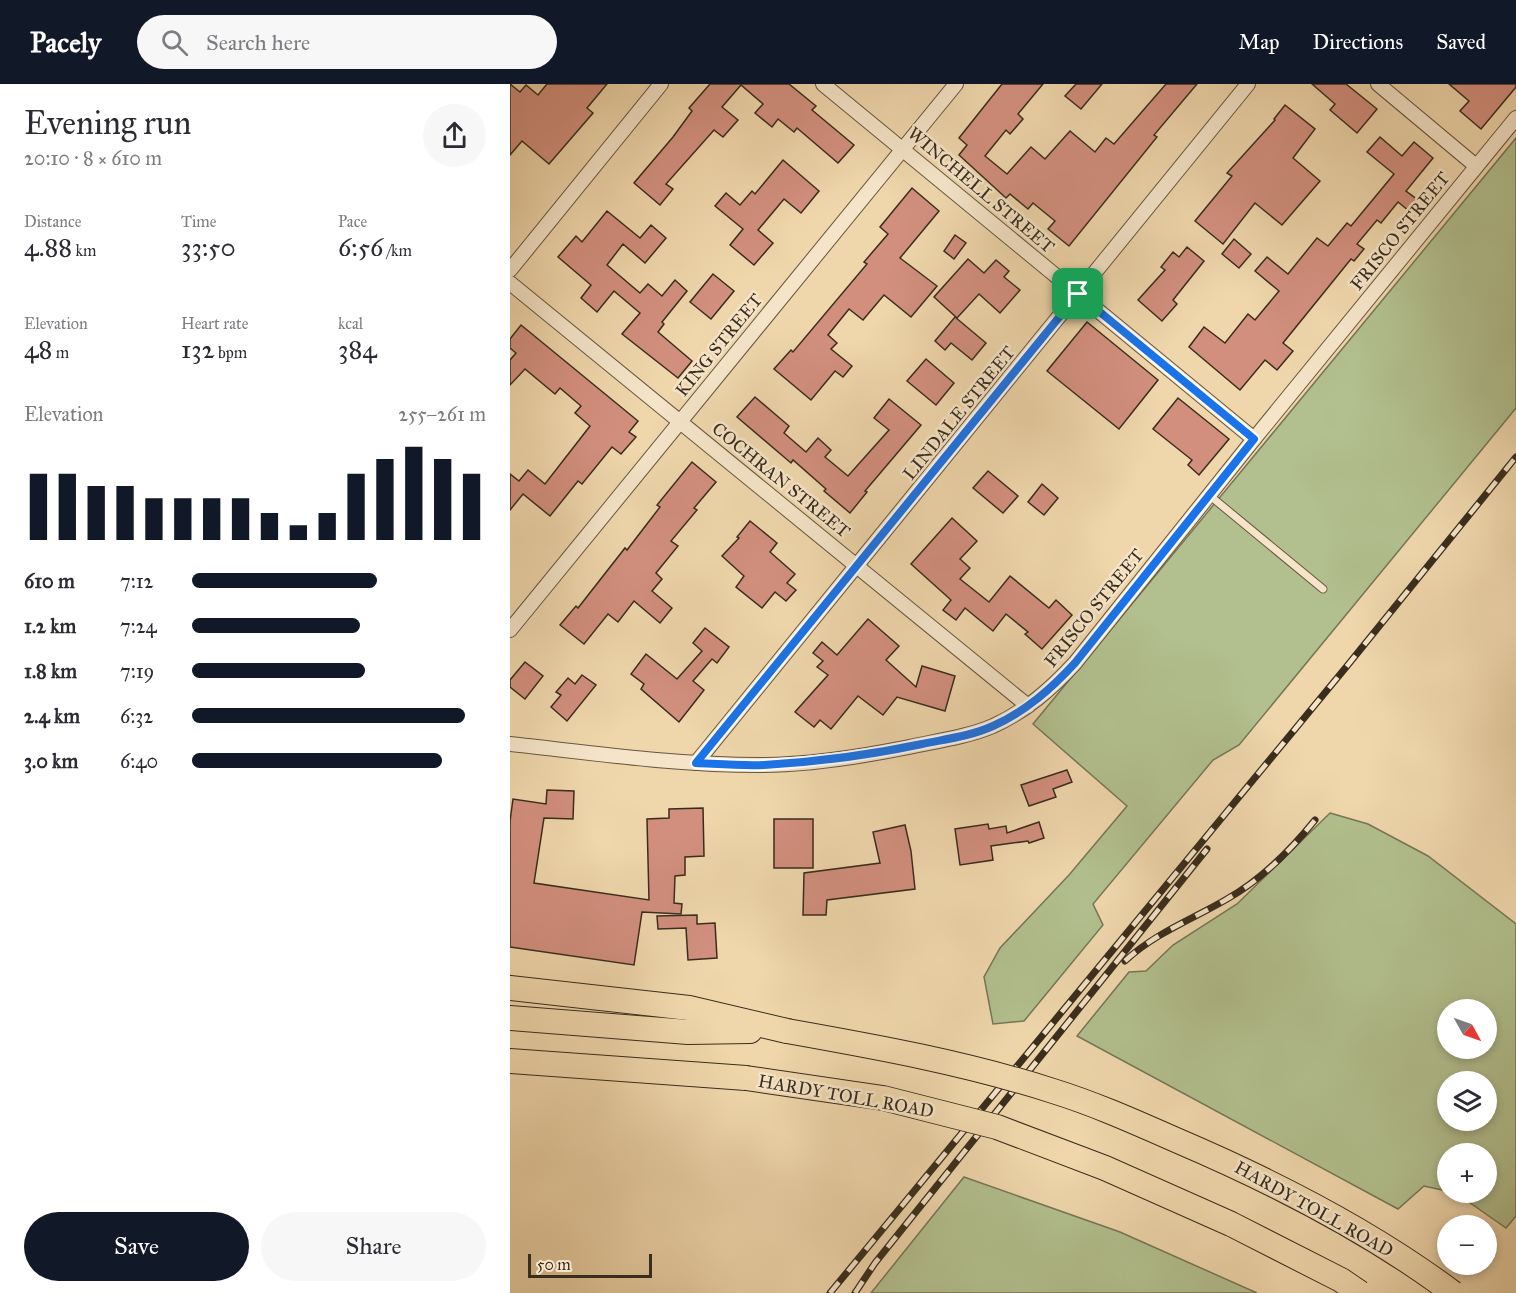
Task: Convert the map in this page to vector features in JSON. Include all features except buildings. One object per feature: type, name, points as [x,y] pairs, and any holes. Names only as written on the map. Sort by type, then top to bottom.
[{"type":"highway","points":[[510,988],[689,1008],[788,1031]]},
{"type":"highway","points":[[510,1018],[688,1032],[788,1031]]},
{"type":"highway","name":"HARDY TOLL ROAD","points":[[788,1031],[974,1068],[1055,1091],[1121,1116],[1246,1170],[1370,1238],[1427,1273],[1454,1293]]},
{"type":"highway","name":"HARDY TOLL ROAD","points":[[510,1061],[746,1078],[882,1098],[997,1127],[1105,1168],[1231,1224],[1341,1280],[1360,1293]]},
{"type":"street","points":[[510,270],[661,84]]},
{"type":"street","name":"WINCHELL STREET","points":[[822,84],[1254,439]]},
{"type":"street","name":"KING STREET","points":[[510,630],[956,84]]},
{"type":"street","name":"LINDALE STREET","points":[[696,763],[1248,84]]},
{"type":"street","points":[[1378,84],[1476,166]]},
{"type":"street","name":"FRISCO STREET","points":[[510,744],[696,763],[762,765],[893,750],[960,736],[993,726],[1028,706],[1053,687],[1075,663],[1516,118]]},
{"type":"street","name":"COCHRAN STREET","points":[[510,283],[1028,706]]},
{"type":"lane","points":[[1209,495],[1323,589]]},
{"type":"green space","points":[[1516,138],[1516,408],[1239,745],[1213,760],[1093,904],[1103,925],[1024,1021],[993,1024],[984,977],[1000,948],[1069,875],[1127,806],[1033,724]]},
{"type":"green space","points":[[1330,813],[1368,824],[1428,856],[1516,924],[1516,1216],[1506,1228],[1497,1222],[1497,1215],[1487,1215],[1470,1203],[1497,1203],[1497,1143],[1437,1143],[1437,1189],[1424,1186],[1398,1209],[1077,1036],[1129,972],[1146,971],[1173,945],[1237,904]]},
{"type":"green space","points":[[964,1177],[1120,1232],[1257,1293],[871,1293]]},
{"type":"railway","points":[[830,1293],[1347,666],[1516,457]]},
{"type":"railway","points":[[1125,961],[1161,934],[1252,883],[1296,843],[1315,820]]},
{"type":"railway","points":[[855,1293],[875,1263],[1207,849]]},
{"type":"route","points":[[1078,294],[1254,439],[1075,663],[1053,687],[1028,706],[993,726],[960,736],[893,750],[830,759],[762,765],[696,763],[803,631],[1078,294]]}]
